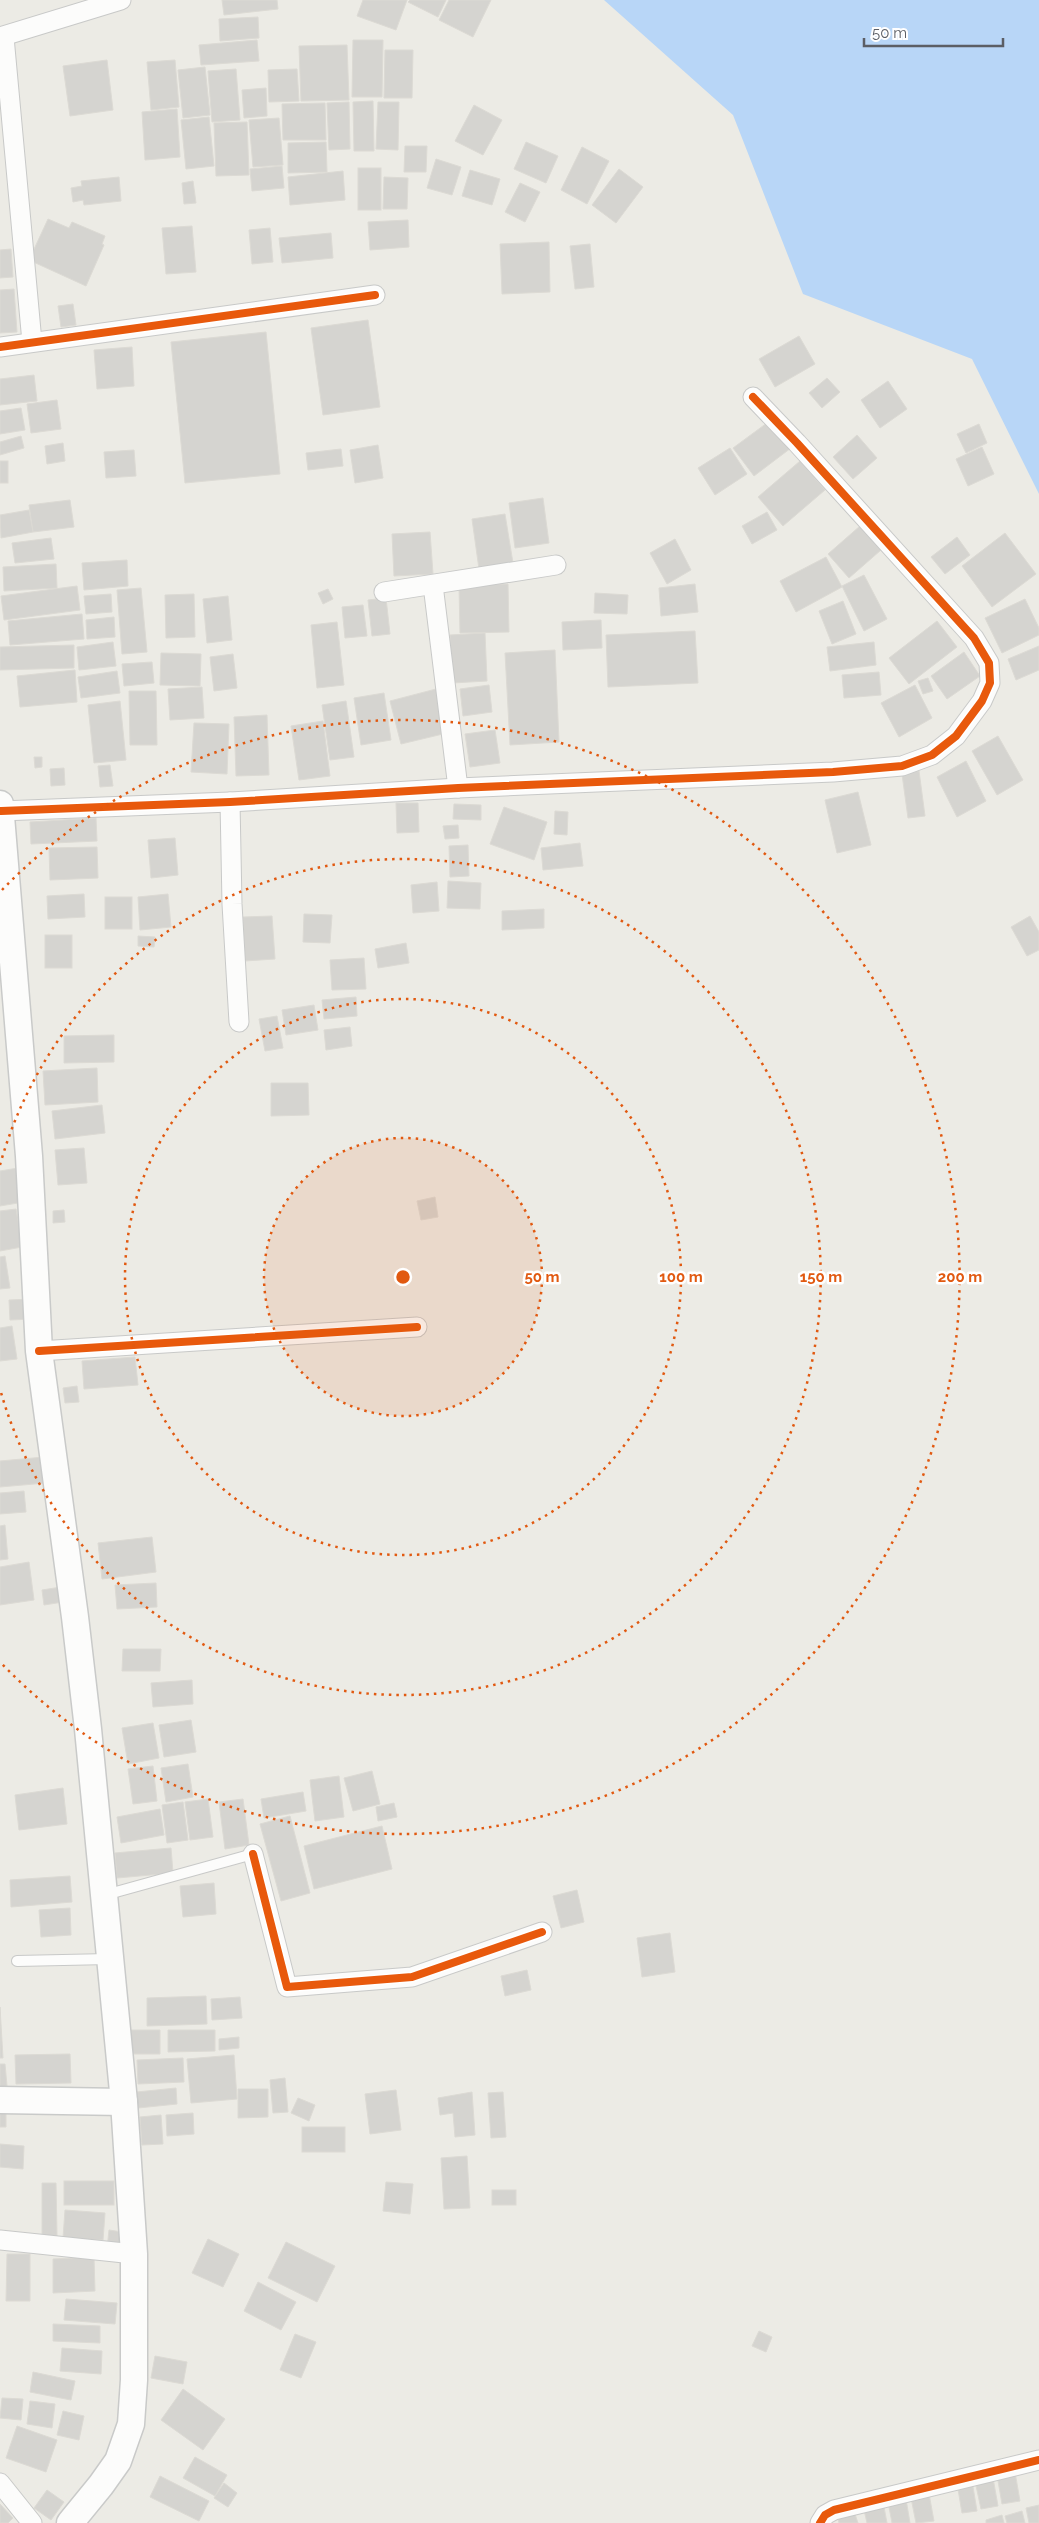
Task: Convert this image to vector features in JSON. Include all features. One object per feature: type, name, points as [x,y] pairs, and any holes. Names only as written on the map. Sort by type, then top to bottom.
[{"type":"main road","points":[[0,804],[29,1156],[39,1351],[76,1627],[124,2102],[134,2254],[134,2388],[132,2424],[118,2461],[102,2485],[70,2523]]},
{"type":"main road","points":[[0,2100],[124,2102]]},
{"type":"street","points":[[32,342],[2,37],[122,0]]},
{"type":"street","points":[[0,346],[375,295]]},
{"type":"street","points":[[1,810],[230,802],[458,788],[834,772],[902,766],[932,754],[956,736],[975,712],[990,683],[989,664],[974,638],[797,443],[752,398]]},
{"type":"street","points":[[384,592],[556,566]]},
{"type":"street","points":[[433,585],[458,788]]},
{"type":"street","points":[[230,802],[232,904],[239,1022]]},
{"type":"street","points":[[39,1351],[418,1327]]},
{"type":"street","points":[[253,1854],[287,1987],[412,1976],[542,1932]]},
{"type":"street","points":[[0,2240],[134,2254]]},
{"type":"street","points":[[820,2523],[825,2515],[834,2510],[1039,2460]]},
{"type":"street","points":[[0,2483],[32,2523]]},
{"type":"lane","points":[[104,1896],[253,1854]]},
{"type":"lane","points":[[18,1961],[110,1959]]},
{"type":"water","points":[[604,0],[1039,0],[1039,494],[972,359],[803,294],[733,115]]},
{"type":"building","points":[[222,0],[277,0],[278,9],[224,15]]},
{"type":"building","points":[[363,0],[407,0],[396,30],[357,16]]},
{"type":"building","points":[[410,0],[446,0],[438,17],[408,2]]},
{"type":"building","points":[[449,0],[491,0],[473,37],[439,20]]},
{"type":"building","points":[[258,17],[259,38],[220,41],[219,19]]},
{"type":"building","points":[[257,40],[259,61],[201,65],[199,45]]},
{"type":"building","points":[[353,40],[383,40],[382,97],[352,97]]},
{"type":"building","points":[[347,45],[349,100],[301,101],[299,46]]},
{"type":"building","points":[[385,50],[413,50],[412,98],[384,98]]},
{"type":"building","points":[[107,60],[113,110],[70,116],[63,66]]},
{"type":"building","points":[[175,60],[179,107],[151,110],[147,62]]},
{"type":"building","points":[[205,67],[210,115],[183,118],[178,70]]},
{"type":"building","points":[[236,69],[240,120],[212,122],[208,71]]},
{"type":"building","points":[[297,69],[299,101],[269,102],[268,70]]},
{"type":"building","points":[[266,88],[267,116],[244,118],[242,90]]},
{"type":"building","points":[[373,101],[374,151],[354,151],[353,102]]},
{"type":"building","points":[[349,102],[350,149],[329,150],[327,103]]},
{"type":"building","points":[[378,102],[399,102],[398,150],[376,149]]},
{"type":"building","points":[[325,103],[326,140],[283,140],[282,104]]},
{"type":"building","points":[[474,105],[502,120],[483,155],[455,141]]},
{"type":"building","points":[[177,109],[180,157],[145,160],[142,112]]},
{"type":"building","points":[[209,117],[214,166],[186,169],[181,120]]},
{"type":"building","points":[[279,118],[283,165],[253,167],[249,120]]},
{"type":"building","points":[[247,122],[249,175],[216,176],[214,123]]},
{"type":"building","points":[[326,142],[327,172],[288,173],[288,143]]},
{"type":"building","points":[[526,142],[558,156],[546,183],[514,169]]},
{"type":"building","points":[[405,146],[427,146],[426,172],[404,172]]},
{"type":"building","points":[[582,147],[609,161],[587,204],[561,190]]},
{"type":"building","points":[[436,159],[461,167],[452,195],[427,188]]},
{"type":"building","points":[[282,166],[284,188],[252,191],[250,169]]},
{"type":"building","points":[[358,168],[381,168],[381,210],[358,210]]},
{"type":"building","points":[[619,169],[643,187],[616,223],[592,205]]},
{"type":"building","points":[[470,170],[500,179],[492,205],[462,196]]},
{"type":"building","points":[[343,171],[345,200],[290,205],[288,177]]},
{"type":"building","points":[[119,177],[121,201],[84,205],[83,200],[73,202],[71,188],[82,186],[81,181]]},
{"type":"building","points":[[384,177],[408,178],[407,209],[383,209]]},
{"type":"building","points":[[193,181],[196,203],[184,204],[182,183]]},
{"type":"building","points":[[520,183],[540,192],[525,222],[505,212]]},
{"type":"building","points":[[48,219],[69,228],[72,222],[105,236],[102,244],[104,245],[86,286],[29,260]]},
{"type":"building","points":[[408,220],[409,247],[370,250],[368,222]]},
{"type":"building","points":[[192,226],[196,272],[166,274],[162,228]]},
{"type":"building","points":[[270,228],[273,262],[252,264],[249,230]]},
{"type":"building","points":[[331,233],[333,258],[282,263],[279,238]]},
{"type":"building","points":[[549,242],[550,292],[502,294],[500,244]]},
{"type":"building","points":[[590,244],[594,287],[575,289],[570,246]]},
{"type":"building","points":[[11,249],[13,277],[0,278],[0,250]]},
{"type":"building","points":[[14,289],[17,332],[0,333],[0,290]]},
{"type":"building","points":[[73,304],[76,325],[61,327],[58,306]]},
{"type":"building","points":[[368,320],[380,407],[323,415],[311,328]]},
{"type":"building","points":[[266,332],[280,474],[185,483],[171,342]]},
{"type":"building","points":[[799,336],[815,364],[775,387],[759,359]]},
{"type":"building","points":[[132,347],[134,386],[97,389],[94,350]]},
{"type":"building","points":[[34,375],[37,401],[0,405],[0,379]]},
{"type":"building","points":[[827,378],[840,392],[822,408],[809,393]]},
{"type":"building","points":[[888,381],[907,409],[880,428],[861,400]]},
{"type":"building","points":[[57,400],[61,429],[31,433],[27,404]]},
{"type":"building","points":[[21,408],[25,430],[0,434],[0,411]]},
{"type":"building","points":[[771,420],[791,448],[754,476],[733,448]]},
{"type":"building","points":[[979,424],[987,443],[966,453],[957,434]]},
{"type":"building","points":[[857,435],[877,458],[853,479],[833,457]]},
{"type":"building","points":[[21,436],[24,448],[0,455],[0,442]]},
{"type":"building","points":[[63,443],[65,461],[47,464],[45,446]]},
{"type":"building","points":[[378,445],[383,478],[355,483],[350,450]]},
{"type":"building","points":[[982,447],[994,474],[968,486],[956,459]]},
{"type":"building","points":[[730,448],[747,474],[715,495],[698,468]]},
{"type":"building","points":[[341,449],[343,466],[308,470],[306,453]]},
{"type":"building","points":[[134,450],[136,476],[106,478],[104,452]]},
{"type":"building","points":[[0,461],[8,461],[8,483],[0,483]]},
{"type":"building","points":[[800,461],[825,490],[783,526],[758,497]]},
{"type":"building","points":[[543,498],[549,543],[515,548],[509,503]]},
{"type":"building","points":[[70,500],[74,527],[33,532],[29,505]]},
{"type":"building","points":[[29,510],[33,532],[1,538],[0,515]]},
{"type":"building","points":[[767,512],[777,530],[752,544],[742,526]]},
{"type":"building","points":[[505,514],[513,563],[479,569],[472,519]]},
{"type":"building","points":[[860,526],[881,550],[849,578],[828,554]]},
{"type":"building","points":[[430,532],[433,574],[394,576],[392,534]]},
{"type":"building","points":[[1005,533],[1036,574],[992,607],[962,566]]},
{"type":"building","points":[[957,537],[970,555],[945,574],[931,557]]},
{"type":"building","points":[[51,538],[54,559],[15,563],[12,543]]},
{"type":"building","points":[[675,539],[691,570],[667,584],[650,553]]},
{"type":"building","points":[[826,557],[842,587],[796,612],[780,581]]},
{"type":"building","points":[[127,560],[128,586],[84,590],[82,563]]},
{"type":"building","points":[[56,564],[57,588],[4,591],[3,567]]},
{"type":"building","points":[[864,575],[887,619],[864,631],[842,586]]},
{"type":"building","points":[[508,584],[509,632],[460,633],[459,585]]},
{"type":"building","points":[[695,584],[698,612],[661,616],[659,588]]},
{"type":"building","points":[[77,586],[80,610],[4,620],[1,596]]},
{"type":"building","points":[[141,588],[147,652],[122,654],[117,590]]},
{"type":"building","points":[[328,589],[333,599],[323,604],[318,593]]},
{"type":"building","points":[[595,593],[628,595],[627,614],[594,613]]},
{"type":"building","points":[[111,594],[112,612],[86,614],[84,596]]},
{"type":"building","points":[[194,594],[195,637],[166,638],[165,595]]},
{"type":"building","points":[[228,596],[232,640],[207,643],[203,599]]},
{"type":"building","points":[[386,598],[390,634],[372,636],[368,600]]},
{"type":"building","points":[[1025,599],[1039,628],[1039,635],[1002,653],[985,618]]},
{"type":"building","points":[[843,601],[856,634],[832,644],[819,611]]},
{"type":"building","points":[[363,605],[367,636],[345,638],[342,607]]},
{"type":"building","points":[[82,614],[84,639],[10,645],[8,621]]},
{"type":"building","points":[[114,617],[115,637],[87,639],[86,620]]},
{"type":"building","points":[[601,620],[602,648],[563,650],[562,622]]},
{"type":"building","points":[[937,621],[957,647],[909,684],[889,658]]},
{"type":"building","points":[[337,622],[344,685],[317,688],[311,625]]},
{"type":"building","points":[[695,631],[698,683],[608,687],[606,635]]},
{"type":"building","points":[[485,633],[487,681],[452,683],[450,635]]},
{"type":"building","points":[[113,642],[116,666],[79,670],[77,647]]},
{"type":"building","points":[[874,642],[876,665],[830,671],[827,647]]},
{"type":"building","points":[[74,645],[74,668],[0,670],[0,647]]},
{"type":"building","points":[[1039,646],[1039,670],[1016,680],[1008,659]]},
{"type":"building","points":[[555,650],[559,742],[510,745],[505,653]]},
{"type":"building","points":[[964,652],[980,676],[947,699],[931,676]]},
{"type":"building","points":[[161,653],[201,654],[200,686],[160,685]]},
{"type":"building","points":[[233,654],[237,688],[214,691],[210,657]]},
{"type":"building","points":[[152,662],[154,683],[124,686],[122,664]]},
{"type":"building","points":[[75,670],[77,702],[20,707],[17,676]]},
{"type":"building","points":[[117,671],[120,693],[81,698],[78,677]]},
{"type":"building","points":[[879,672],[881,695],[844,698],[842,675]]},
{"type":"building","points":[[928,678],[933,691],[923,694],[918,681]]},
{"type":"building","points":[[489,685],[492,712],[463,716],[460,689]]},
{"type":"building","points":[[915,685],[932,718],[899,737],[881,703]]},
{"type":"building","points":[[202,687],[204,718],[170,720],[168,689]]},
{"type":"building","points":[[436,689],[447,733],[401,744],[390,701]]},
{"type":"building","points":[[129,691],[156,691],[157,745],[130,745]]},
{"type":"building","points":[[384,693],[391,740],[361,745],[354,698]]},
{"type":"building","points":[[120,701],[126,760],[94,763],[88,705]]},
{"type":"building","points":[[346,701],[354,757],[330,760],[322,705]]},
{"type":"building","points":[[267,715],[269,775],[236,776],[234,717]]},
{"type":"building","points":[[323,721],[330,776],[299,780],[291,726]]},
{"type":"building","points":[[194,723],[229,724],[227,774],[191,772]]},
{"type":"building","points":[[495,730],[500,763],[470,767],[465,734]]},
{"type":"building","points":[[998,736],[1023,780],[997,795],[972,751]]},
{"type":"building","points":[[34,757],[42,757],[42,767],[35,768]]},
{"type":"building","points":[[966,761],[986,801],[957,817],[937,777]]},
{"type":"building","points":[[110,765],[113,786],[100,787],[98,766]]},
{"type":"building","points":[[64,768],[65,785],[51,786],[50,769]]},
{"type":"building","points":[[919,771],[925,816],[908,818],[902,774]]},
{"type":"building","points":[[858,792],[871,845],[837,853],[825,800]]},
{"type":"building","points":[[396,803],[418,803],[419,832],[397,833]]},
{"type":"building","points":[[454,804],[481,805],[481,820],[453,819]]},
{"type":"building","points":[[504,807],[547,822],[534,860],[490,844]]},
{"type":"building","points":[[555,811],[568,812],[567,835],[554,834]]},
{"type":"building","points":[[96,818],[97,841],[31,844],[30,822]]},
{"type":"building","points":[[458,825],[459,838],[445,839],[443,826]]},
{"type":"building","points":[[175,838],[178,875],[151,878],[148,840]]},
{"type":"building","points":[[580,843],[583,866],[543,870],[541,848]]},
{"type":"building","points":[[468,845],[469,876],[450,877],[449,846]]},
{"type":"building","points":[[97,847],[98,878],[50,880],[49,848]]},
{"type":"building","points":[[448,881],[481,883],[480,909],[447,908]]},
{"type":"building","points":[[437,882],[439,911],[413,913],[411,885]]},
{"type":"building","points":[[84,894],[85,917],[48,919],[47,896]]},
{"type":"building","points":[[168,894],[171,927],[140,930],[138,897]]},
{"type":"building","points":[[105,897],[132,897],[132,929],[105,929]]},
{"type":"building","points":[[544,909],[544,928],[502,930],[502,911]]},
{"type":"building","points":[[304,914],[332,915],[330,943],[303,942]]},
{"type":"building","points":[[272,916],[275,959],[245,961],[243,917]]},
{"type":"building","points":[[1030,916],[1039,932],[1039,950],[1027,956],[1011,927]]},
{"type":"building","points":[[45,935],[72,935],[72,968],[45,968]]},
{"type":"building","points":[[138,936],[155,937],[154,947],[138,946]]},
{"type":"building","points":[[406,943],[409,963],[378,968],[375,949]]},
{"type":"building","points":[[364,958],[366,989],[332,990],[330,960]]},
{"type":"building","points":[[356,997],[357,1016],[324,1019],[322,1000]]},
{"type":"building","points":[[314,1005],[318,1030],[286,1035],[282,1010]]},
{"type":"building","points":[[277,1016],[283,1048],[265,1051],[259,1019]]},
{"type":"building","points":[[350,1027],[352,1046],[326,1050],[324,1030]]},
{"type":"building","points":[[114,1035],[114,1062],[64,1063],[64,1036]]},
{"type":"building","points":[[97,1068],[98,1102],[45,1105],[43,1071]]},
{"type":"building","points":[[271,1083],[308,1083],[309,1115],[271,1116]]},
{"type":"building","points":[[102,1105],[105,1133],[55,1139],[52,1111]]},
{"type":"building","points":[[84,1148],[87,1183],[58,1185],[55,1150]]},
{"type":"building","points":[[18,1168],[24,1202],[0,1206],[0,1171]]},
{"type":"building","points":[[435,1197],[438,1217],[421,1220],[417,1201]]},
{"type":"building","points":[[16,1209],[22,1247],[0,1251],[0,1211]]},
{"type":"building","points":[[64,1210],[65,1222],[53,1223],[53,1211]]},
{"type":"building","points":[[5,1256],[10,1288],[0,1289],[0,1257]]},
{"type":"building","points":[[32,1299],[32,1319],[10,1320],[9,1300]]},
{"type":"building","points":[[12,1326],[17,1359],[0,1361],[0,1328]]},
{"type":"building","points":[[135,1357],[138,1385],[84,1389],[82,1361]]},
{"type":"building","points":[[77,1386],[79,1402],[65,1403],[63,1388]]},
{"type":"building","points":[[44,1457],[46,1483],[0,1487],[0,1461]]},
{"type":"building","points":[[24,1491],[26,1512],[0,1514],[0,1493]]},
{"type":"building","points":[[5,1525],[8,1559],[0,1560],[0,1526]]},
{"type":"building","points":[[152,1537],[156,1572],[102,1579],[98,1543]]},
{"type":"building","points":[[29,1562],[34,1600],[0,1605],[0,1567]]},
{"type":"building","points":[[156,1583],[157,1607],[117,1609],[115,1585]]},
{"type":"building","points":[[61,1587],[63,1602],[44,1605],[42,1590]]},
{"type":"building","points":[[123,1649],[161,1649],[160,1671],[122,1671]]},
{"type":"building","points":[[192,1680],[193,1704],[153,1707],[151,1683]]},
{"type":"building","points":[[191,1720],[196,1752],[164,1757],[159,1725]]},
{"type":"building","points":[[153,1723],[159,1758],[128,1764],[122,1728]]},
{"type":"building","points":[[188,1764],[193,1797],[166,1802],[161,1768]]},
{"type":"building","points":[[153,1766],[157,1801],[133,1804],[128,1769]]},
{"type":"building","points":[[372,1771],[380,1804],[353,1811],[344,1778]]},
{"type":"building","points":[[339,1776],[344,1817],[315,1821],[310,1780]]},
{"type":"building","points":[[63,1788],[67,1824],[19,1830],[15,1795]]},
{"type":"building","points":[[303,1792],[306,1811],[264,1818],[261,1799]]},
{"type":"building","points":[[208,1799],[213,1837],[190,1840],[185,1802]]},
{"type":"building","points":[[243,1799],[249,1845],[225,1849],[219,1802]]},
{"type":"building","points":[[183,1802],[188,1840],[167,1843],[162,1805]]},
{"type":"building","points":[[394,1803],[397,1817],[378,1821],[376,1807]]},
{"type":"building","points":[[160,1809],[164,1835],[121,1843],[117,1817]]},
{"type":"building","points":[[290,1816],[310,1893],[281,1901],[260,1824]]},
{"type":"building","points":[[382,1826],[392,1869],[314,1889],[304,1846]]},
{"type":"building","points":[[171,1848],[173,1873],[117,1878],[115,1853]]},
{"type":"building","points":[[70,1876],[72,1902],[11,1907],[10,1880]]},
{"type":"building","points":[[214,1883],[216,1914],[183,1917],[180,1886]]},
{"type":"building","points":[[577,1890],[584,1922],[561,1928],[553,1896]]},
{"type":"building","points":[[70,1908],[71,1935],[41,1937],[39,1910]]},
{"type":"building","points":[[670,1933],[675,1972],[642,1977],[637,1938]]},
{"type":"building","points":[[527,1970],[531,1990],[505,1996],[501,1976]]},
{"type":"building","points":[[206,1996],[207,2024],[147,2026],[147,1998]]},
{"type":"building","points":[[240,1997],[242,2018],[212,2020],[211,1999]]},
{"type":"building","points":[[0,2007],[3,2058],[0,2058]]},
{"type":"building","points":[[131,2030],[160,2030],[160,2054],[132,2054]]},
{"type":"building","points":[[168,2030],[215,2030],[215,2051],[168,2052]]},
{"type":"building","points":[[239,2037],[239,2048],[219,2050],[219,2039]]},
{"type":"building","points":[[70,2054],[71,2083],[16,2084],[15,2055]]},
{"type":"building","points":[[234,2055],[237,2099],[191,2103],[187,2059]]},
{"type":"building","points":[[183,2058],[184,2082],[138,2084],[137,2060]]},
{"type":"building","points":[[0,2064],[5,2064],[7,2086],[0,2087]]},
{"type":"building","points":[[285,2078],[288,2112],[273,2113],[270,2080]]},
{"type":"building","points":[[176,2088],[177,2104],[138,2108],[137,2092]]},
{"type":"building","points":[[238,2089],[268,2089],[268,2117],[238,2118]]},
{"type":"building","points":[[396,2090],[401,2130],[370,2134],[365,2094]]},
{"type":"building","points":[[472,2092],[475,2135],[455,2137],[453,2113],[440,2115],[438,2098]]},
{"type":"building","points":[[503,2092],[506,2137],[491,2138],[488,2093]]},
{"type":"building","points":[[298,2098],[315,2105],[309,2121],[291,2113]]},
{"type":"building","points":[[0,2112],[6,2113],[6,2127],[0,2127]]},
{"type":"building","points":[[193,2113],[194,2134],[167,2136],[166,2115]]},
{"type":"building","points":[[161,2115],[163,2144],[142,2145],[140,2117]]},
{"type":"building","points":[[302,2127],[345,2127],[345,2152],[302,2152]]},
{"type":"building","points":[[0,2144],[24,2146],[23,2169],[0,2167]]},
{"type":"building","points":[[467,2156],[470,2208],[444,2209],[441,2158]]},
{"type":"building","points":[[64,2181],[114,2181],[114,2205],[64,2205]]},
{"type":"building","points":[[386,2182],[413,2184],[410,2214],[383,2211]]},
{"type":"building","points":[[42,2183],[56,2183],[57,2236],[42,2236]]},
{"type":"building","points":[[492,2190],[516,2190],[516,2205],[492,2205]]},
{"type":"building","points":[[65,2210],[105,2213],[103,2240],[63,2238]]},
{"type":"building","points":[[109,2230],[122,2232],[119,2250],[107,2249]]},
{"type":"building","points":[[208,2239],[239,2254],[223,2287],[192,2273]]},
{"type":"building","points":[[286,2242],[335,2266],[317,2302],[268,2278]]},
{"type":"building","points":[[7,2254],[30,2254],[30,2301],[6,2301]]},
{"type":"building","points":[[94,2257],[95,2291],[53,2293],[53,2259]]},
{"type":"building","points":[[258,2282],[296,2302],[281,2330],[244,2311]]},
{"type":"building","points":[[66,2299],[117,2303],[115,2324],[64,2320]]},
{"type":"building","points":[[53,2324],[100,2326],[100,2343],[53,2341]]},
{"type":"building","points":[[759,2331],[772,2337],[766,2352],[752,2346]]},
{"type":"building","points":[[295,2334],[316,2342],[301,2378],[280,2370]]},
{"type":"building","points":[[62,2348],[102,2351],[101,2374],[60,2371]]},
{"type":"building","points":[[155,2356],[187,2362],[183,2384],[151,2378]]},
{"type":"building","points":[[33,2372],[75,2381],[71,2400],[30,2392]]},
{"type":"building","points":[[183,2389],[225,2419],[203,2450],[161,2420]]},
{"type":"building","points":[[2,2398],[23,2399],[21,2420],[0,2418]]},
{"type":"building","points":[[30,2401],[55,2404],[52,2428],[27,2424]]},
{"type":"building","points":[[63,2411],[84,2416],[79,2440],[57,2435]]},
{"type":"building","points":[[17,2426],[57,2440],[46,2472],[6,2458]]},
{"type":"building","points":[[195,2457],[227,2475],[215,2496],[183,2478]]},
{"type":"building","points":[[1015,2472],[1020,2501],[1002,2504],[997,2475]]},
{"type":"building","points":[[160,2476],[209,2501],[199,2521],[150,2497]]},
{"type":"building","points":[[993,2478],[998,2506],[981,2509],[975,2481]]},
{"type":"building","points":[[972,2481],[977,2511],[962,2513],[957,2483]]},
{"type":"building","points":[[224,2483],[237,2493],[228,2507],[214,2498]]},
{"type":"building","points":[[47,2490],[64,2502],[51,2520],[34,2508]]},
{"type":"building","points":[[929,2494],[934,2521],[916,2523],[911,2498]]},
{"type":"building","points":[[906,2499],[910,2523],[892,2523],[888,2502]]},
{"type":"building","points":[[0,2504],[13,2518],[8,2523],[0,2523]]},
{"type":"building","points":[[1039,2505],[1039,2523],[1029,2523],[1026,2508]]},
{"type":"building","points":[[884,2507],[887,2523],[867,2523],[864,2510]]},
{"type":"building","points":[[1022,2511],[1025,2523],[1007,2523],[1005,2516]]},
{"type":"building","points":[[855,2514],[858,2523],[839,2523],[838,2519]]},
{"type":"building","points":[[1002,2515],[1004,2523],[986,2523],[986,2520]]},
{"type":"cycle path","points":[[0,347],[375,295]]},
{"type":"cycle path","points":[[1,811],[230,802],[458,788],[833,772],[902,766],[932,755],[956,736],[982,701],[990,683],[989,663],[974,638],[753,397]]},
{"type":"cycle path","points":[[39,1351],[417,1327]]},
{"type":"cycle path","points":[[253,1854],[287,1987],[412,1977],[542,1932]]},
{"type":"cycle path","points":[[820,2523],[825,2515],[834,2510],[1039,2460]]}]
